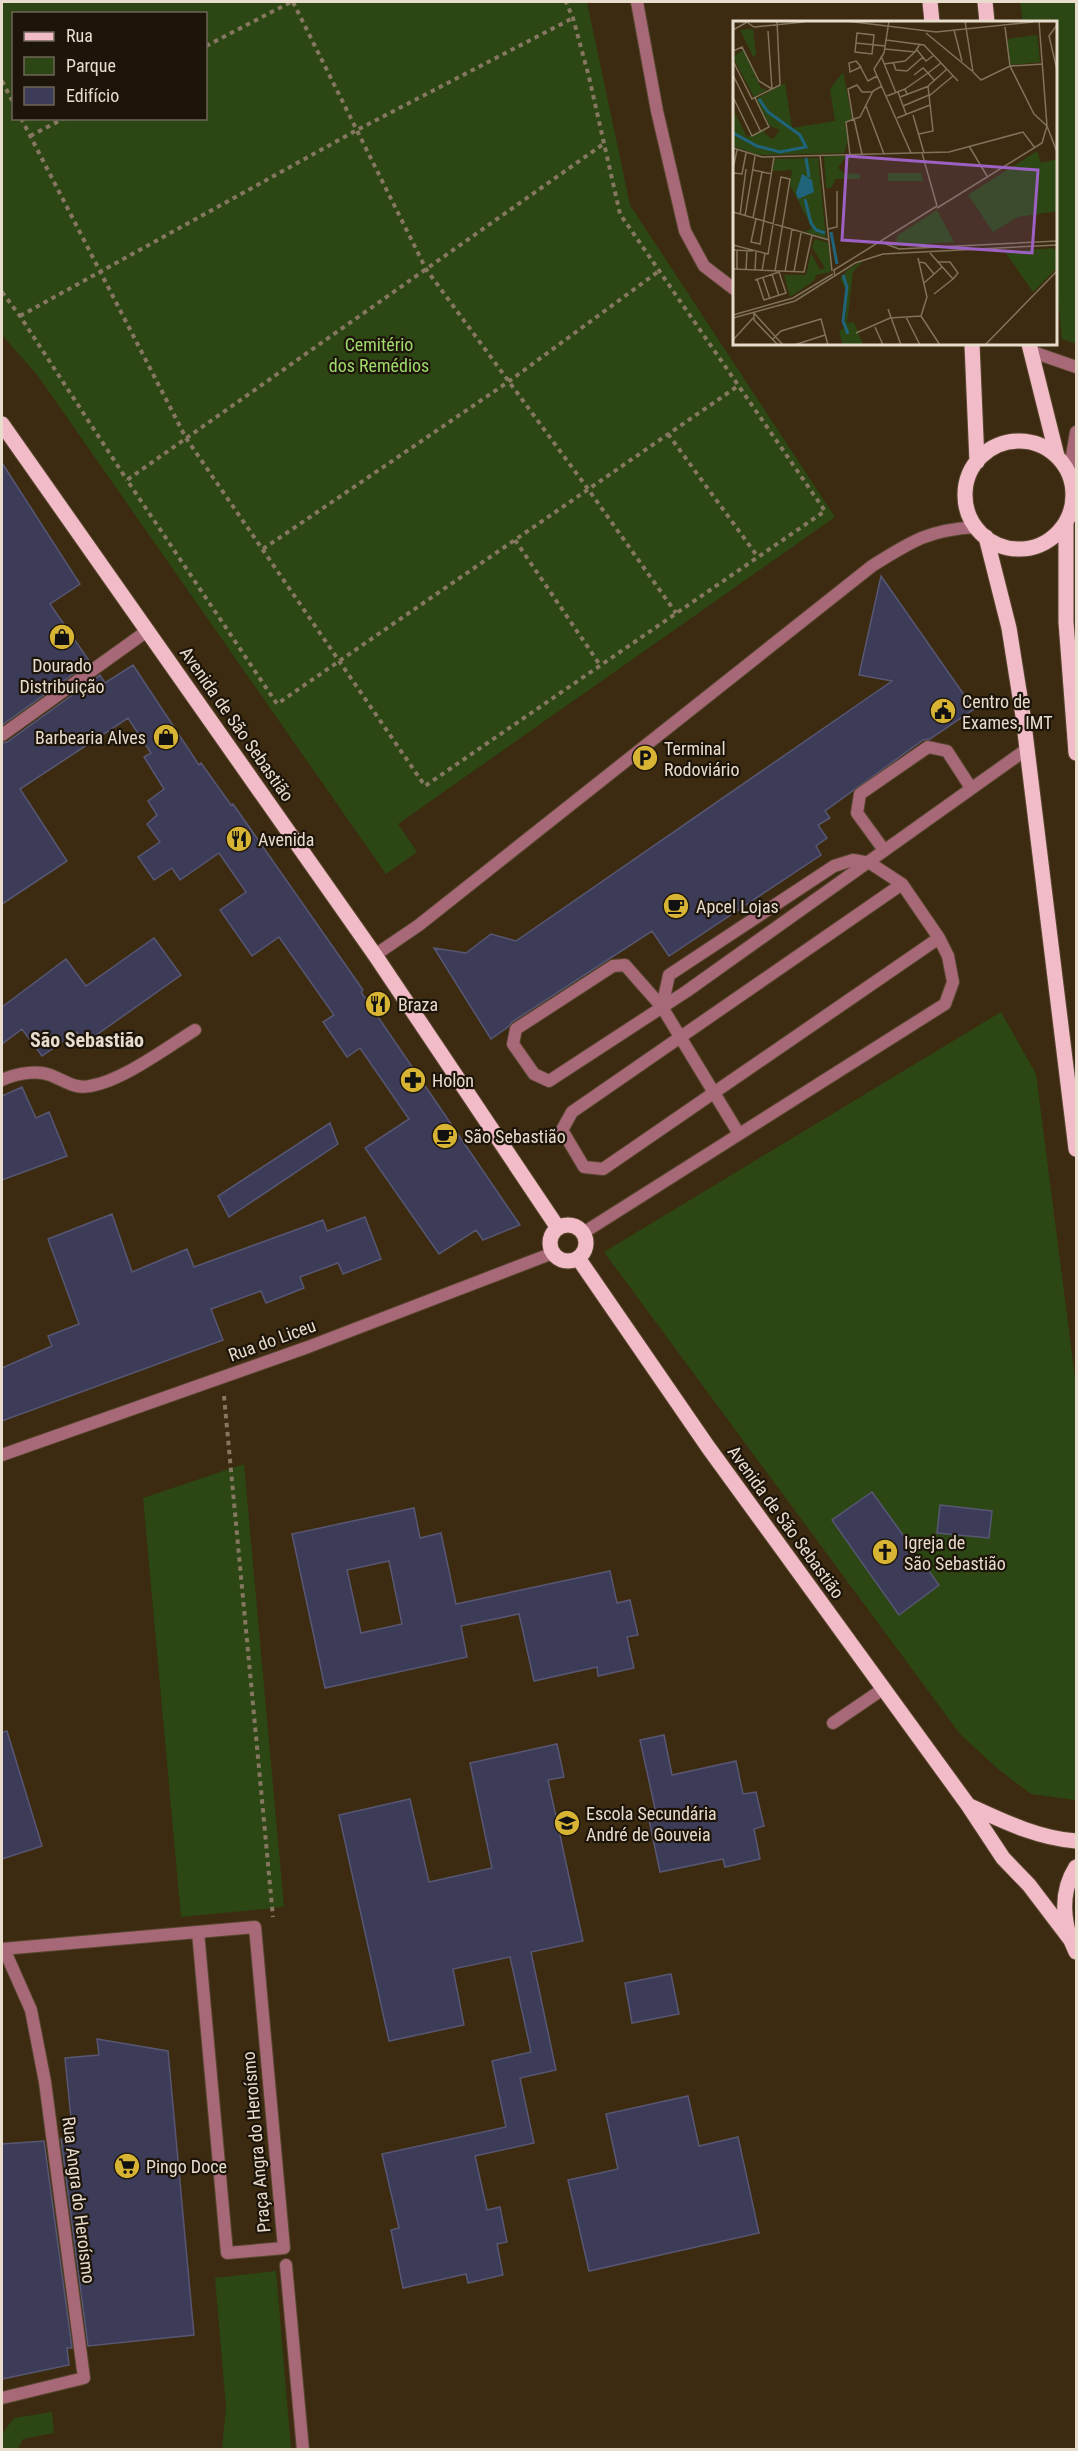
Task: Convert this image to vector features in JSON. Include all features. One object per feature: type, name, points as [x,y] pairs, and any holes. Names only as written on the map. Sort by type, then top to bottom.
[{"type":"main road","points":[[930,2],[932,21]]},
{"type":"main road","points":[[985,2],[987,21]]},
{"type":"main road","points":[[972,345],[977,462]]},
{"type":"main road","points":[[1029,347],[1057,456]]},
{"type":"main road","name":"Avenida de São Sebastião","points":[[2,424],[375,955],[558,1228]]},
{"type":"main road","points":[[981,532],[1002,546],[1021,549],[1038,545],[1054,536],[1065,522],[1072,507],[1073,490],[1069,473],[1057,456],[1042,445],[1024,441],[1006,442],[990,449],[977,462],[968,477],[965,494],[968,512],[981,532],[1009,628],[1027,749],[1077,1149]]},
{"type":"main road","points":[[1065,522],[1066,622],[1077,753]]},
{"type":"main road","points":[[568,1225],[583,1233],[586,1244],[578,1258],[573,1261],[562,1260],[553,1253],[551,1237],[558,1228],[568,1225]]},
{"type":"main road","name":"Avenida de São Sebastião","points":[[578,1258],[708,1447],[968,1805],[1003,1858],[1029,1885],[1073,1945]]},
{"type":"main road","name":"Avenida de São Sebastião","points":[[968,1805],[1022,1830],[1061,1840],[1077,1841]]},
{"type":"main road","points":[[1073,1945],[1065,1916],[1066,1893],[1077,1868]]},
{"type":"street","points":[[637,2],[657,111],[685,231],[704,266],[733,288]]},
{"type":"street","points":[[1029,347],[1077,367]]},
{"type":"street","points":[[1069,473],[1077,432]]},
{"type":"street","points":[[375,955],[419,925],[872,566],[914,540],[947,529],[981,532]]},
{"type":"street","points":[[2,735],[147,631]]},
{"type":"street","points":[[884,850],[857,813],[860,794],[928,747],[947,751],[971,788]]},
{"type":"street","points":[[739,1134],[662,1007],[626,965],[612,966],[516,1029],[513,1044],[534,1074],[549,1082],[662,1007],[1027,749]]},
{"type":"street","points":[[583,1233],[945,1004],[952,982],[948,956],[939,938],[902,884],[870,862],[853,860],[834,866],[669,975],[662,1007]]},
{"type":"street","points":[[902,884],[572,1112],[562,1130],[584,1167],[603,1169],[939,938]]},
{"type":"street","points":[[2,1080],[10,1076],[42,1072],[66,1084],[88,1087],[112,1080],[195,1030]]},
{"type":"street","name":"Rua do Liceu","points":[[2,1455],[398,1314],[553,1253]]},
{"type":"street","points":[[833,1723],[883,1689]]},
{"type":"street","name":"Praça Angra do Heroísmo","points":[[255,1927],[284,2248],[227,2253],[198,1932],[255,1927]]},
{"type":"street","points":[[3,1949],[198,1932]]},
{"type":"street","name":"Rua Angra do Heroísmo","points":[[2,2398],[84,2378],[45,2082],[31,2010],[3,1949]]},
{"type":"street","points":[[286,2265],[303,2450]]},
{"type":"path","points":[[207,45],[292,2],[426,269],[676,613]]},
{"type":"path","points":[[22,120],[186,438],[425,786],[825,511],[620,214],[602,145],[589,77],[573,18],[566,2]]},
{"type":"path","points":[[20,316],[357,130],[573,18]]},
{"type":"path","points":[[2,81],[12,100]]},
{"type":"path","points":[[30,136],[61,120]]},
{"type":"path","points":[[127,480],[602,145]]},
{"type":"path","points":[[262,549],[508,381],[659,271]]},
{"type":"path","points":[[2,291],[277,704],[738,386]]},
{"type":"path","points":[[668,434],[758,557]]},
{"type":"path","points":[[515,540],[600,665]]},
{"type":"path","points":[[222,1377],[274,1928]]},
{"type":"green space","name":"Cemitério dos Remédios","points":[[2,2],[587,2],[630,205],[835,517],[398,824],[417,852],[386,874],[38,376],[2,335]]},
{"type":"green space","points":[[1020,2],[1076,2],[1076,344],[1062,339],[1057,292],[1057,21],[1023,21]]},
{"type":"green space","points":[[1001,1012],[1036,1074],[1076,1385],[1075,1800],[1031,1794],[998,1769],[960,1734],[604,1252]]},
{"type":"green space","points":[[244,1464],[284,1907],[181,1917],[143,1498]]},
{"type":"green space","points":[[276,2271],[291,2449],[222,2449],[226,2407],[215,2278]]},
{"type":"green space","points":[[52,2412],[54,2433],[23,2439],[18,2449],[2,2449],[2,2434],[14,2418]]},
{"type":"building","points":[[2,463],[80,584],[50,604],[90,662],[2,725]]},
{"type":"building","name":"Terminal Rodoviário","points":[[881,576],[974,709],[930,739],[923,740],[825,811],[830,818],[818,825],[827,838],[816,846],[821,855],[669,956],[652,931],[512,1022],[491,1039],[434,948],[466,953],[491,934],[516,941],[892,681],[859,675]]},
{"type":"building","points":[[133,665],[199,765],[201,763],[231,805],[233,804],[363,990],[361,992],[520,1225],[483,1240],[476,1230],[439,1254],[365,1148],[409,1119],[360,1048],[347,1057],[323,1022],[334,1015],[279,937],[252,956],[220,910],[246,892],[219,853],[180,880],[172,868],[154,880],[138,857],[160,842],[147,824],[157,815],[148,801],[164,789],[144,757],[151,753],[128,718],[20,789],[67,861],[2,904],[2,743],[7,742],[100,675],[105,683]]},
{"type":"building","points":[[154,938],[181,975],[85,1043],[77,1032],[42,1056],[22,1029],[2,1044],[2,1007],[66,959],[86,986]]},
{"type":"building","points":[[22,1087],[36,1118],[49,1112],[67,1156],[2,1180],[2,1096]]},
{"type":"building","points":[[330,1123],[338,1144],[229,1217],[218,1196]]},
{"type":"building","points":[[112,1214],[132,1272],[187,1249],[194,1267],[323,1220],[327,1231],[365,1217],[381,1259],[343,1274],[338,1263],[300,1277],[304,1288],[266,1303],[261,1291],[211,1309],[223,1340],[2,1421],[2,1368],[52,1346],[48,1336],[79,1324],[48,1239]]},
{"type":"building","name":"Igreja de São Sebastião","points":[[872,1492],[939,1585],[899,1615],[832,1520]]},
{"type":"building","points":[[940,1505],[992,1511],[989,1538],[937,1533]]},
{"type":"building","points":[[414,1508],[420,1538],[441,1533],[456,1604],[610,1571],[617,1603],[630,1600],[638,1635],[627,1637],[634,1668],[598,1676],[597,1667],[534,1681],[519,1614],[461,1626],[467,1657],[325,1688],[292,1534]],"holes":[[[389,1561],[402,1624],[361,1633],[347,1570]]]},
{"type":"building","points":[[7,1731],[42,1846],[2,1859],[2,1732]]},
{"type":"building","points":[[664,1735],[672,1775],[736,1761],[743,1794],[756,1792],[764,1826],[754,1829],[760,1859],[725,1867],[723,1859],[660,1872],[648,1815],[656,1813],[640,1740]]},
{"type":"building","points":[[557,1744],[564,1777],[548,1780],[583,1941],[531,1952],[556,2070],[520,2078],[534,2143],[475,2156],[487,2210],[500,2207],[507,2242],[497,2244],[503,2275],[468,2283],[466,2274],[403,2288],[391,2230],[399,2228],[382,2154],[506,2127],[492,2061],[531,2052],[510,1957],[453,1969],[464,2025],[389,2041],[339,1815],[410,1799],[429,1882],[492,1868],[470,1763]]},
{"type":"building","points":[[671,1974],[679,2014],[632,2023],[625,1983]]},
{"type":"building","name":"Pingo Doce","points":[[97,2039],[168,2051],[194,2335],[88,2346],[61,2139],[73,2138],[65,2058],[99,2055]]},
{"type":"building","points":[[688,2096],[699,2146],[738,2137],[759,2233],[589,2271],[568,2180],[618,2169],[606,2114]]},
{"type":"building","points":[[44,2141],[72,2348],[67,2348],[69,2365],[2,2379],[2,2144]]},
{"type":"place","name":"Dourado Distribuição","points":[[62,637]]},
{"type":"place","name":"Centro de Exames, IMT","points":[[943,711]]},
{"type":"place","name":"Barbearia Alves","points":[[166,737]]},
{"type":"place","name":"Terminal Rodoviário","points":[[645,758]]},
{"type":"place","name":"Avenida","points":[[239,839]]},
{"type":"place","name":"Apcel Lojas","points":[[676,906]]},
{"type":"place","name":"Braza","points":[[378,1004]]},
{"type":"place","name":"Holon","points":[[413,1080]]},
{"type":"place","name":"São Sebastião","points":[[445,1136]]},
{"type":"place","name":"Igreja de São Sebastião","points":[[885,1552]]},
{"type":"place","name":"Escola Secundária André de Gouveia","points":[[567,1823]]},
{"type":"place","name":"Pingo Doce","points":[[127,2166]]},
{"type":"district","name":"São Sebastião","points":[[87,1040]]}]
